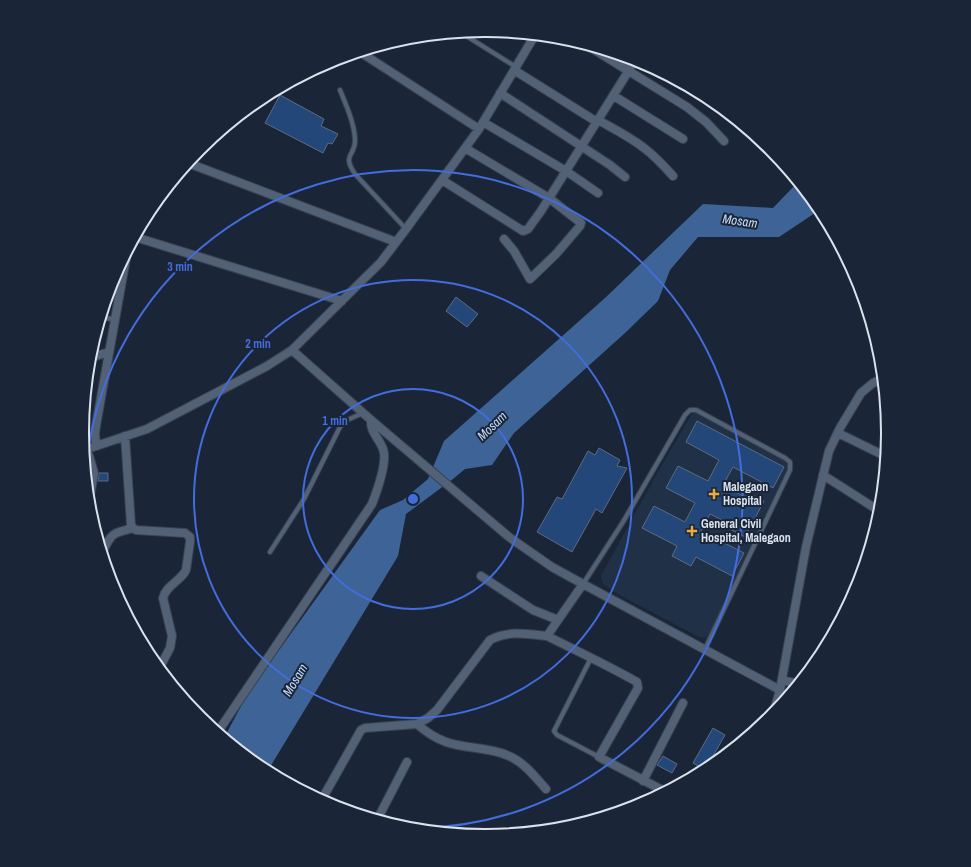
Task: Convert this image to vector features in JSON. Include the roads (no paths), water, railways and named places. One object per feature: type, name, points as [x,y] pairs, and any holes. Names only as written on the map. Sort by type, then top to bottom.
[{"type":"street","points":[[90,448],[147,429],[268,366],[292,350],[381,262],[481,125],[532,40]]},
{"type":"street","points":[[366,56],[481,125],[566,172],[598,193]]},
{"type":"street","points":[[605,56],[688,107],[706,122],[724,141]]},
{"type":"street","points":[[442,180],[523,231],[528,229],[566,172],[632,65]]},
{"type":"street","points":[[515,68],[598,121],[632,139],[644,148],[673,176]]},
{"type":"street","points":[[500,93],[610,165],[625,177]]},
{"type":"street","points":[[614,96],[683,139]]},
{"type":"street","points":[[465,148],[549,198],[581,224],[556,254],[531,279],[528,278],[514,251],[504,239]]},
{"type":"street","points":[[194,165],[396,242]]},
{"type":"street","points":[[140,239],[342,301]]},
{"type":"street","points":[[96,446],[95,433],[124,272]]},
{"type":"street","points":[[292,350],[379,427],[509,537],[552,568],[780,690]]},
{"type":"street","points":[[97,356],[109,352]]},
{"type":"street","points":[[776,703],[782,680],[806,547],[829,451],[861,393],[873,382],[879,380]]},
{"type":"street","points":[[220,728],[372,504],[385,459],[384,450],[371,428],[371,420]]},
{"type":"street","points":[[838,433],[881,454]]},
{"type":"street","points":[[125,436],[131,525],[133,528]]},
{"type":"street","points":[[90,462],[94,473],[92,485]]},
{"type":"street","points":[[824,474],[875,508]]},
{"type":"street","points":[[106,546],[115,533],[133,528],[136,530],[185,533],[190,537],[186,570],[182,577],[166,589],[164,593],[163,598],[172,636],[170,648],[162,663]]},
{"type":"street","points":[[481,576],[532,610],[558,620]]},
{"type":"street","points":[[547,636],[583,584]]},
{"type":"street","points":[[324,795],[361,730],[365,728],[417,724],[428,718],[437,710],[490,640],[497,636],[508,634],[547,636],[600,661],[637,682],[638,688],[599,757],[661,789]]},
{"type":"street","points":[[782,680],[794,683]]},
{"type":"street","points":[[643,780],[683,703]]},
{"type":"street","points":[[417,724],[435,738],[447,743],[510,756],[524,765],[546,789]]},
{"type":"street","points":[[380,815],[408,762]]},
{"type":"lane","points":[[469,38],[515,68]]},
{"type":"lane","points":[[340,90],[351,116],[355,139],[355,145],[348,162],[349,165],[355,174],[406,229]]},
{"type":"lane","points":[[107,318],[115,319]]},
{"type":"lane","points":[[583,584],[623,522],[685,415],[690,410],[696,410],[785,458],[790,462],[790,470],[705,650]]},
{"type":"lane","points":[[270,552],[304,499],[340,427],[345,421],[363,413]]},
{"type":"lane","points":[[591,658],[554,731],[557,735],[599,757]]},
{"type":"water","name":"Mosam","points":[[795,185],[814,212],[779,237],[698,237],[670,270],[658,301],[625,333],[514,433],[492,465],[465,469],[406,514],[398,556],[270,766],[226,734],[248,693],[380,510],[403,500],[428,479],[444,441],[605,298],[703,204],[773,208]]},
{"type":"place","name":"Malegaon Hospital","points":[[714,494]]},
{"type":"place","name":"General Civil Hospital, Malegaon","points":[[692,531]]}]
